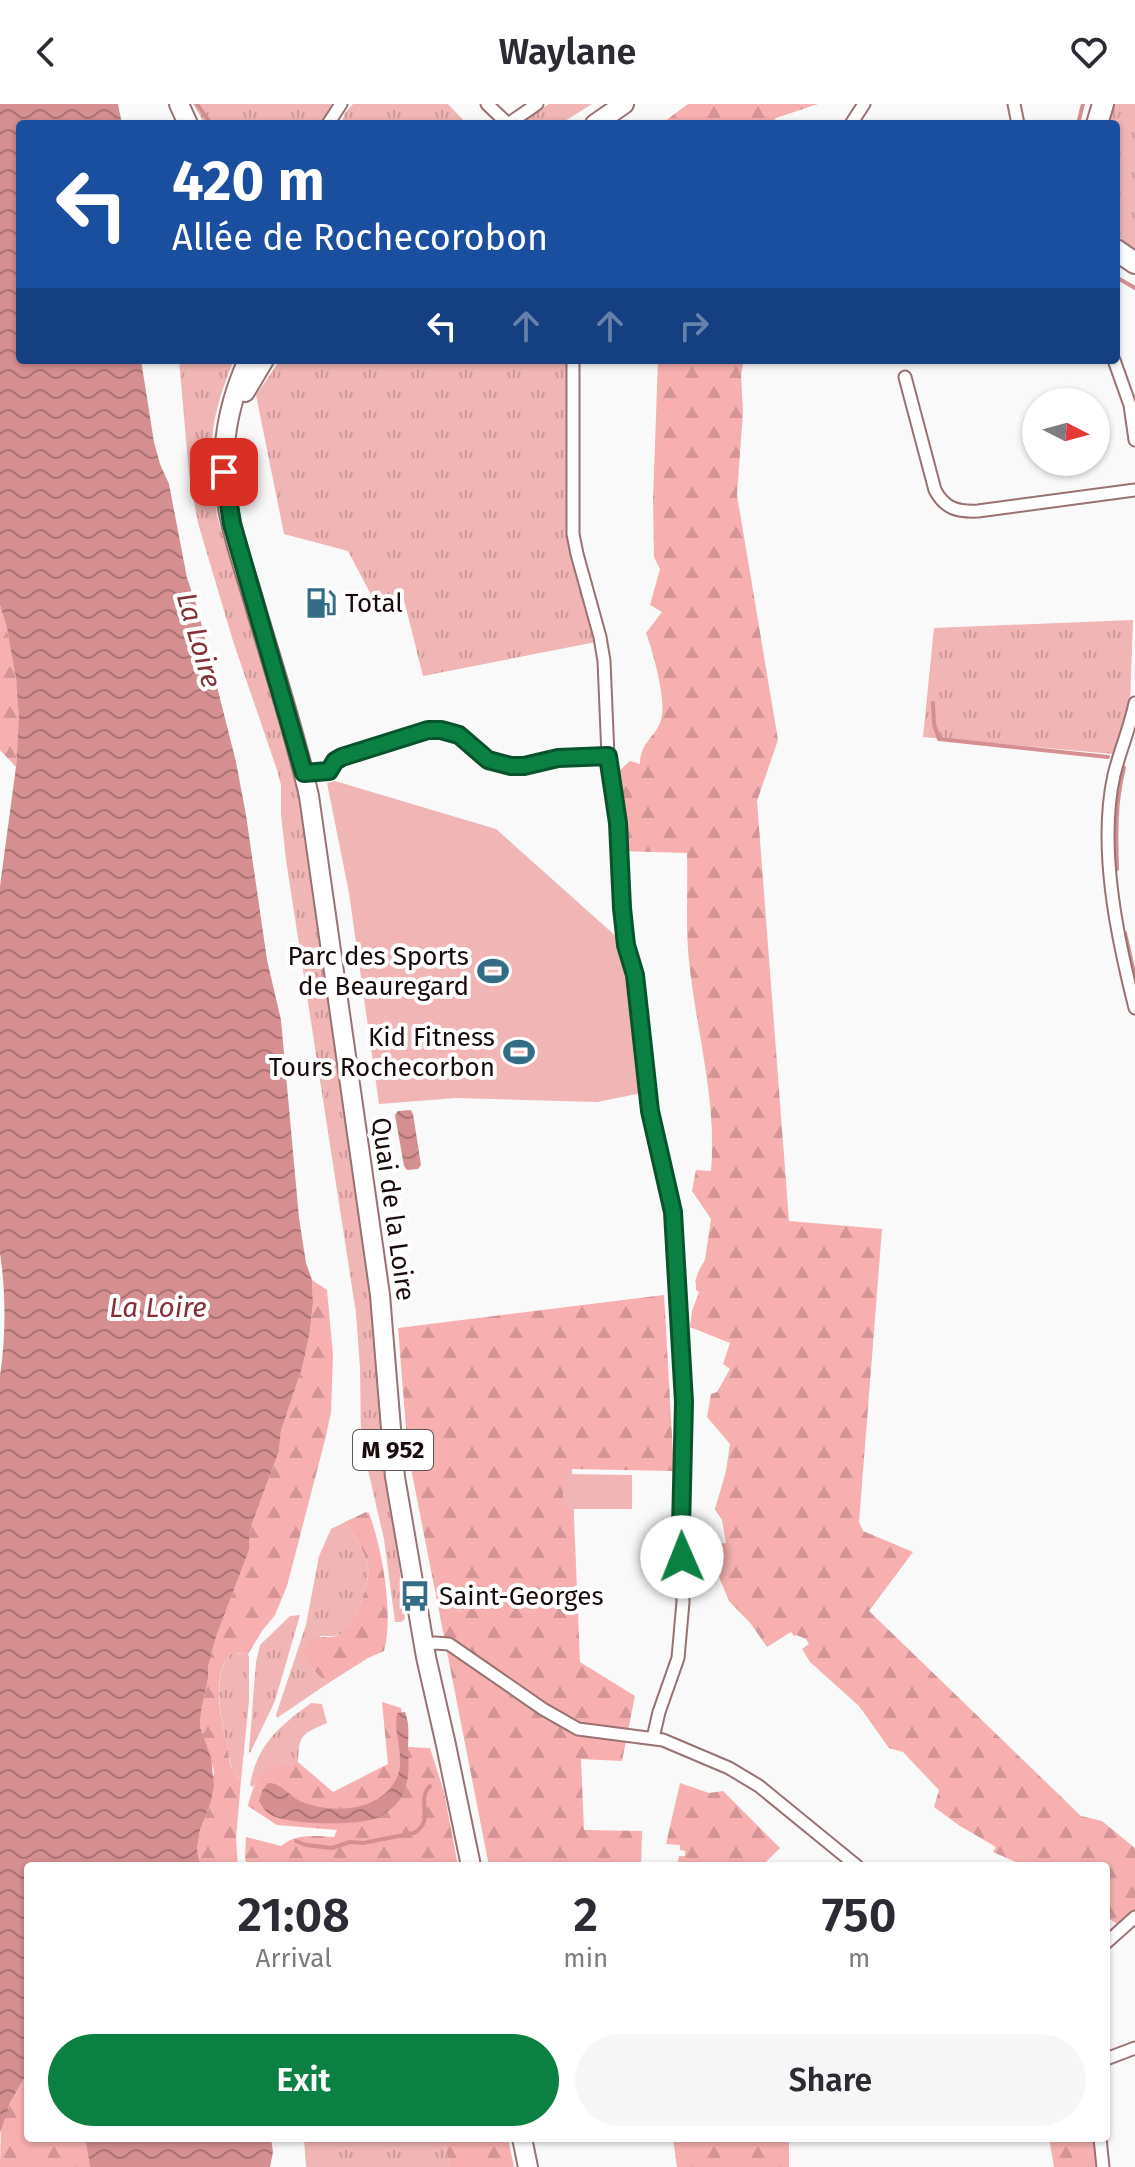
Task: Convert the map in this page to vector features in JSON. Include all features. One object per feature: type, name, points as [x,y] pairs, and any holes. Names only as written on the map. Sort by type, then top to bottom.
[{"type":"main road","points":[[601,120],[624,104]]},
{"type":"main road","name":"M 952","points":[[228,422],[246,364]]},
{"type":"main road","name":"M 952","points":[[228,422],[262,364]]},
{"type":"main road","name":"Quai de la Loire","points":[[228,422],[224,472],[232,524],[309,796],[380,1295],[395,1477],[423,1645],[470,1862]]},
{"type":"main road","points":[[523,2142],[528,2167]]},
{"type":"street","points":[[487,104],[504,120]]},
{"type":"street","points":[[514,120],[537,104]]},
{"type":"street","points":[[573,364],[573,534],[604,661],[609,760],[618,823],[626,945],[637,988],[650,1111],[673,1212],[684,1402],[683,1602],[678,1658],[653,1738]]},
{"type":"street","points":[[1115,364],[1130,405],[1135,440]]},
{"type":"street","points":[[905,377],[935,490],[948,507],[962,512],[978,511],[1135,490]]},
{"type":"street","points":[[1135,703],[1114,774],[1110,816],[1115,919],[1135,1008]]},
{"type":"street","points":[[304,773],[329,771],[335,761],[342,757],[428,730],[459,735],[488,760],[511,766],[558,758],[609,760]]},
{"type":"street","points":[[423,1645],[449,1644],[543,1709],[578,1729],[653,1738],[717,1762],[759,1786],[852,1862]]},
{"type":"street","points":[[1110,1939],[1135,1917]]},
{"type":"street","points":[[1110,2057],[1135,2048]]},
{"type":"street","points":[[1100,2142],[1103,2167]]},
{"type":"green space","points":[[193,104],[332,104],[322,120],[203,120]]},
{"type":"green space","points":[[353,104],[448,104],[463,120],[342,120]]},
{"type":"green space","points":[[549,104],[592,104],[566,120],[523,120]]},
{"type":"green space","points":[[688,104],[818,104],[774,120],[666,120]]},
{"type":"green space","points":[[1115,104],[1135,104],[1135,252],[1120,238],[1120,120],[1109,120]]},
{"type":"green space","points":[[179,364],[232,364],[219,401],[212,437],[217,516],[301,796],[375,1315],[405,1619],[401,1622],[395,1622],[384,1539],[361,1440],[356,1313],[286,860],[281,785],[198,523],[189,473]]},
{"type":"green space","points":[[277,364],[569,364],[572,555],[596,642],[423,676],[403,596],[377,606],[348,551],[284,534],[256,395]]},
{"type":"green space","points":[[658,364],[743,364],[737,495],[778,740],[757,801],[789,1221],[882,1229],[859,1522],[863,1531],[913,1552],[869,1611],[1081,1816],[1102,1821],[1135,1848],[1135,1917],[1122,1927],[1110,1920],[1110,1862],[1016,1862],[993,1852],[996,1847],[934,1807],[939,1790],[903,1752],[889,1748],[859,1706],[810,1662],[802,1649],[809,1644],[806,1639],[791,1632],[767,1647],[729,1601],[709,1553],[715,1553],[718,1544],[726,1543],[722,1520],[715,1509],[730,1444],[707,1417],[711,1394],[717,1392],[730,1369],[723,1364],[730,1343],[690,1327],[699,1292],[695,1282],[705,1260],[711,1219],[692,1191],[696,1170],[711,1171],[712,1146],[709,1095],[688,956],[687,853],[619,851],[609,766],[620,770],[630,761],[640,764],[645,745],[661,720],[658,676],[646,633],[662,612],[650,605],[660,569],[654,557]]},
{"type":"green space","points":[[0,605],[11,646],[17,689],[19,723],[16,767],[0,750]]},
{"type":"green space","points":[[1133,620],[1130,703],[1113,754],[923,737],[934,628]]},
{"type":"green space","name":"Parc des Sports de Beauregard","points":[[335,781],[496,829],[618,938],[647,1092],[597,1102],[456,1098],[379,1104],[349,893],[327,783]]},
{"type":"green space","points":[[312,1280],[327,1290],[333,1355],[331,1412],[287,1586],[275,1615],[248,1654],[232,1653],[221,1672],[219,1697],[222,1724],[234,1774],[241,1780],[236,1839],[238,1862],[199,1862],[197,1849],[200,1830],[210,1805],[214,1771],[200,1727],[208,1667],[249,1550],[249,1534],[279,1451],[281,1431],[303,1365],[313,1303]]},
{"type":"green space","points":[[664,1295],[674,1471],[572,1469],[580,1662],[635,1696],[622,1761],[581,1759],[584,1830],[642,1831],[641,1862],[488,1862],[408,1453],[398,1328]]},
{"type":"green space","points":[[563,1474],[632,1475],[632,1509],[563,1509]]},
{"type":"green space","points":[[366,1512],[374,1527],[385,1581],[388,1619],[384,1651],[327,1684],[308,1664],[305,1648],[314,1639],[344,1632],[357,1611],[365,1591],[368,1567],[362,1549],[345,1522]]},
{"type":"green space","points":[[345,1522],[367,1561],[367,1581],[361,1601],[345,1632],[320,1636],[308,1664],[327,1684],[277,1718],[306,1625],[319,1556],[331,1529]]},
{"type":"green space","points":[[300,1615],[275,1701],[250,1753],[256,1662],[260,1645],[290,1616]]},
{"type":"green space","points":[[232,1653],[248,1654],[249,1657],[249,1701],[241,1780],[233,1773],[220,1710],[220,1677]]},
{"type":"green space","points":[[382,1702],[401,1708],[408,1747],[430,1748],[444,1792],[457,1862],[246,1862],[246,1837],[281,1846],[300,1837],[334,1837],[337,1830],[277,1825],[248,1806],[254,1786],[263,1774],[298,1762],[333,1792],[388,1764]]},
{"type":"green space","points":[[311,1703],[322,1704],[327,1723],[301,1740],[298,1762],[272,1770],[253,1787],[250,1785],[264,1747],[289,1720]]},
{"type":"green space","points":[[680,1783],[709,1793],[723,1791],[780,1848],[766,1862],[678,1862],[679,1856],[685,1856],[685,1851],[680,1850],[680,1845],[666,1844]]},
{"type":"green space","points":[[24,2078],[24,2142],[86,2142],[90,2167],[0,2167],[1,2124]]},
{"type":"green space","points":[[304,2142],[444,2142],[450,2167],[306,2167]]},
{"type":"green space","points":[[444,2142],[509,2142],[514,2167],[450,2167]]},
{"type":"green space","points":[[674,2142],[789,2142],[789,2167],[677,2167]]},
{"type":"green space","points":[[1050,2142],[1101,2142],[1104,2167],[1054,2167]]},
{"type":"water","name":"La Loire","points":[[0,104],[118,104],[121,120],[16,120],[16,364],[142,364],[154,442],[169,484],[187,578],[236,762],[246,815],[267,960],[281,1020],[299,1218],[312,1280],[313,1303],[303,1365],[281,1431],[279,1451],[252,1524],[249,1550],[208,1667],[200,1727],[211,1758],[214,1786],[200,1830],[197,1849],[199,1862],[24,1862],[24,2078],[10,2103],[0,2133],[0,1376],[4,1314],[0,1253],[0,886],[16,767],[19,719],[16,678],[0,605]]},
{"type":"water","points":[[411,1110],[421,1165],[418,1169],[407,1170],[395,1115],[398,1111]]},
{"type":"water","points":[[405,1712],[408,1721],[406,1784],[397,1803],[382,1815],[368,1821],[307,1822],[271,1815],[261,1805],[262,1791],[268,1783],[277,1785],[300,1801],[327,1808],[356,1807],[381,1797],[398,1775],[397,1713]]},
{"type":"water","points":[[86,2142],[272,2142],[273,2152],[270,2167],[90,2167]]},
{"type":"waterway","points":[[197,104],[208,120]]},
{"type":"waterway","points":[[1079,120],[1083,104]]},
{"type":"waterway","points":[[1120,279],[1135,288]]},
{"type":"waterway","points":[[933,703],[934,724],[939,739],[1108,757]]},
{"type":"waterway","points":[[1117,869],[1116,831],[1124,768]]},
{"type":"waterway","points":[[1125,933],[1135,977]]},
{"type":"waterway","points":[[296,1841],[332,1848],[350,1842],[363,1843],[414,1833],[424,1822],[424,1798],[430,1786]]},
{"type":"place","name":"Total","points":[[321,603]]},
{"type":"place","name":"Parc des Sports de Beauregard","points":[[493,971]]},
{"type":"place","name":"Kid Fitness Tours Rochecorbon","points":[[519,1052]]},
{"type":"place","name":"Saint-Georges","points":[[415,1596]]},
{"type":"route","points":[[224,472],[232,524],[304,773],[329,771],[335,761],[342,757],[428,730],[459,735],[488,760],[511,766],[558,758],[608,756],[618,823],[626,945],[635,975],[650,1111],[673,1212],[684,1402],[682,1557]]}]
